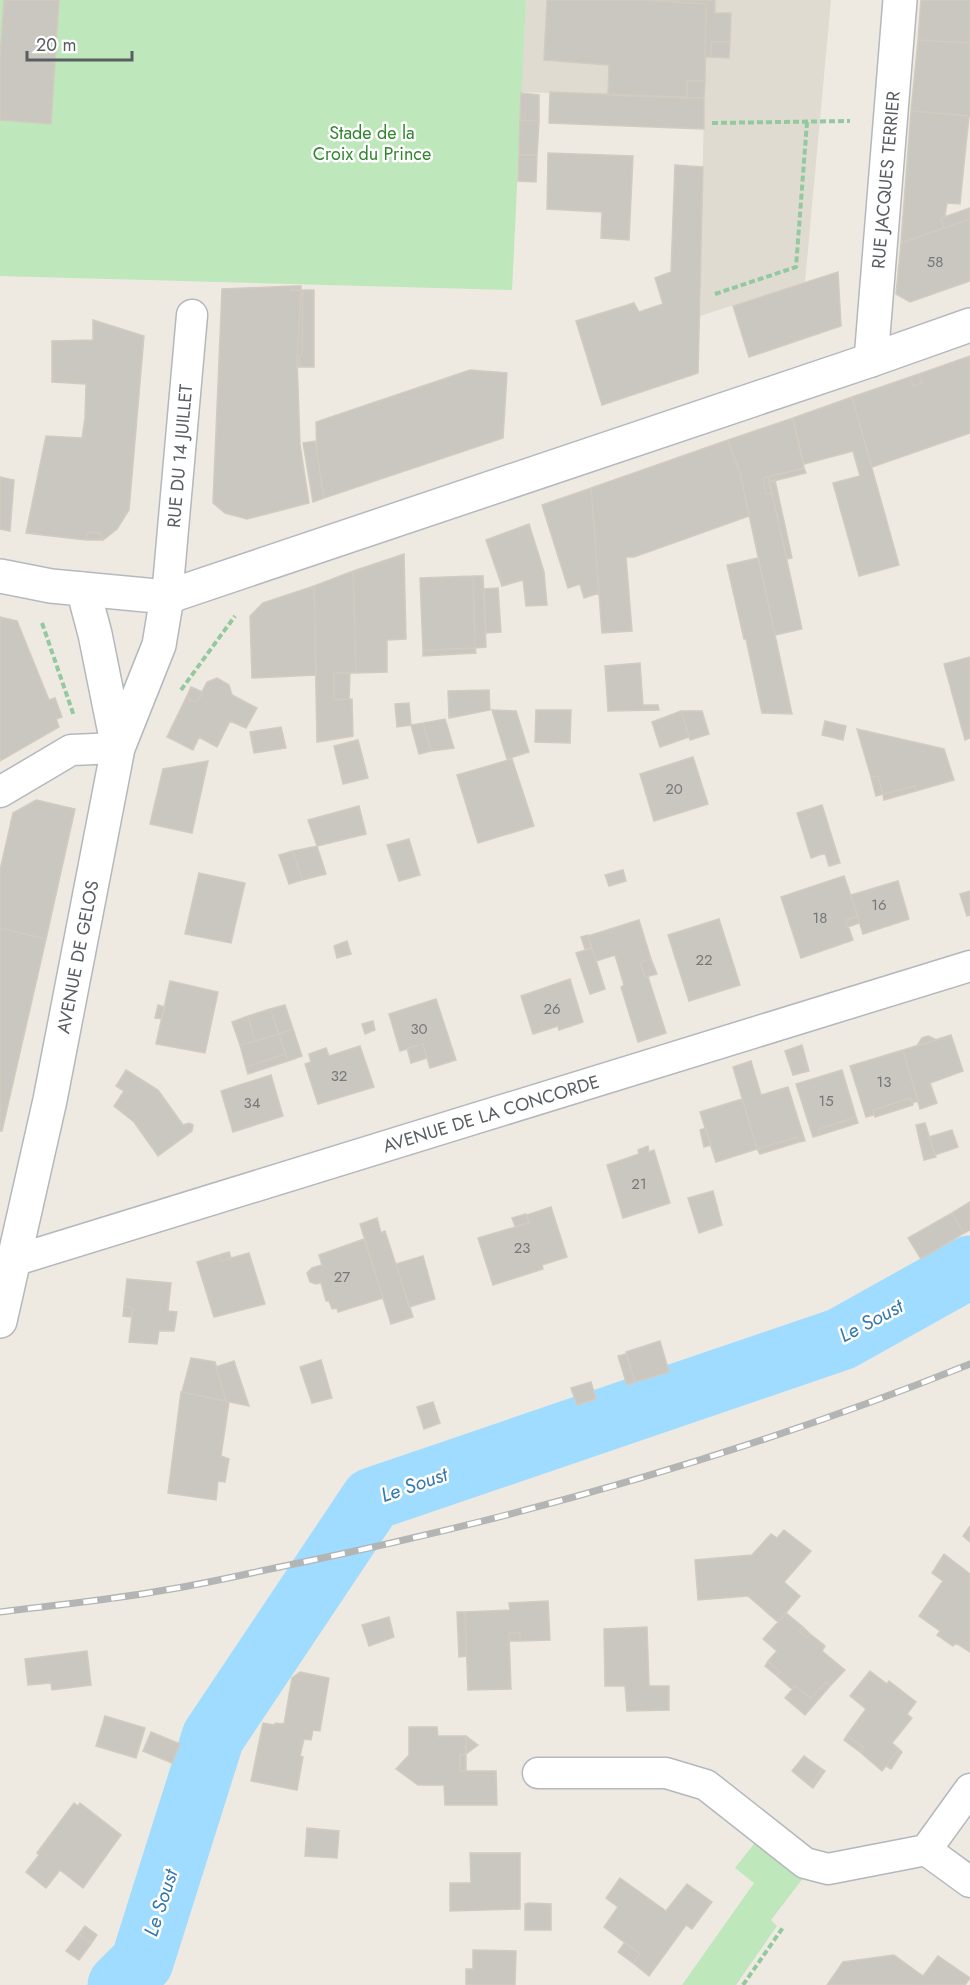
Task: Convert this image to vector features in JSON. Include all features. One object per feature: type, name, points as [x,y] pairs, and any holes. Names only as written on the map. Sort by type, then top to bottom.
[{"type":"street","name":"RUE JACQUES TERRIER","points":[[871,360],[900,0]]},
{"type":"street","name":"RUE DU 14 JUILLET","points":[[167,597],[192,315]]},
{"type":"street","points":[[0,576],[51,586],[167,597],[970,325]]},
{"type":"street","points":[[0,792],[71,750],[118,748],[95,634],[83,589]]},
{"type":"street","name":"AVENUE DE GELOS","points":[[0,1321],[50,1100],[118,748],[162,635],[167,597]]},
{"type":"street","name":"AVENUE DE LA CONCORDE","points":[[13,1261],[970,966]]},
{"type":"street","points":[[538,1773],[666,1773],[705,1785],[805,1863],[828,1869],[926,1850],[970,1789]]},
{"type":"street","points":[[926,1850],[970,1882]]},
{"type":"path","points":[[712,123],[850,121]]},
{"type":"path","points":[[715,294],[796,267],[807,122]]},
{"type":"path","points":[[176,697],[235,616]]},
{"type":"path","points":[[42,623],[75,720]]},
{"type":"path","points":[[743,1985],[784,1926]]},
{"type":"shaded area","points":[[526,0],[831,0],[805,282],[700,316],[704,98],[521,92]]},
{"type":"green space","name":"Stade de la Croix du Prince","points":[[0,0],[526,0],[512,290],[0,276]]},
{"type":"green space","points":[[757,1840],[804,1877],[771,1920],[777,1926],[736,1985],[682,1985],[754,1883],[735,1868]]},
{"type":"building","points":[[4,0],[59,0],[51,124],[0,120],[0,58]]},
{"type":"building","points":[[547,0],[643,0],[706,4],[705,81],[687,81],[687,98],[608,95],[609,65],[544,60]]},
{"type":"building","points":[[643,0],[715,0],[715,13],[731,13],[730,42],[711,42],[711,57],[705,57],[706,4]]},
{"type":"building","points":[[921,0],[970,0],[970,43],[918,40]]},
{"type":"building","points":[[918,40],[970,43],[970,116],[911,111]]},
{"type":"building","points":[[711,42],[730,42],[729,58],[711,57]]},
{"type":"building","points":[[687,81],[705,81],[704,98],[687,98]]},
{"type":"building","points":[[550,92],[704,98],[704,129],[549,123]]},
{"type":"building","points":[[521,93],[539,95],[539,121],[520,120]]},
{"type":"building","points":[[911,111],[969,116],[960,204],[947,203],[945,216],[941,218],[944,228],[901,243]]},
{"type":"building","points":[[520,120],[539,121],[537,155],[519,155]]},
{"type":"building","points":[[548,153],[633,156],[629,240],[601,238],[602,212],[547,209]]},
{"type":"building","points":[[519,155],[537,155],[536,182],[518,181]]},
{"type":"building","points":[[675,165],[703,167],[698,373],[602,405],[576,321],[634,303],[639,312],[663,304],[655,278],[671,272]]},
{"type":"building","points":[[970,208],[970,219],[944,228],[941,218]]},
{"type":"building","points":[[970,219],[970,281],[910,302],[896,294],[901,243]]},
{"type":"building","points":[[838,272],[841,326],[749,357],[733,306]]},
{"type":"building","points":[[292,286],[292,290],[301,290],[297,359],[300,444],[309,503],[247,519],[225,513],[213,503],[222,289]]},
{"type":"building","points":[[292,286],[301,286],[301,290],[292,290]]},
{"type":"building","points":[[301,290],[303,290],[302,355],[299,356],[300,367],[297,367],[297,359]]},
{"type":"building","points":[[303,290],[314,290],[314,367],[300,367]]},
{"type":"building","points":[[93,320],[144,336],[129,510],[117,529],[103,540],[100,533],[88,532],[86,540],[26,533],[46,436],[82,438],[85,418],[86,384],[52,382],[52,341],[93,340]]},
{"type":"building","points":[[970,356],[970,433],[872,467],[852,397],[910,377],[913,386],[922,383],[919,374]]},
{"type":"building","points":[[470,370],[507,373],[503,438],[324,498],[317,455],[316,422]]},
{"type":"building","points":[[919,374],[922,383],[913,386],[910,377]]},
{"type":"building","points":[[852,397],[899,565],[859,576],[833,483],[860,476],[853,451],[804,464],[793,418]]},
{"type":"building","points":[[793,418],[804,468],[763,478],[766,494],[772,493],[802,629],[775,635],[740,473],[728,440]]},
{"type":"building","points":[[728,440],[740,473],[749,516],[634,557],[626,557],[632,631],[602,633],[591,488]]},
{"type":"building","points":[[316,441],[324,498],[313,502],[303,443]]},
{"type":"building","points":[[804,468],[806,473],[769,482],[768,477]]},
{"type":"building","points":[[0,477],[14,480],[10,531],[0,529]]},
{"type":"building","points":[[768,477],[772,493],[766,494],[763,478]]},
{"type":"building","points":[[775,480],[792,558],[787,559],[769,482]]},
{"type":"building","points":[[591,488],[599,593],[584,598],[580,584],[568,588],[542,505]]},
{"type":"building","points":[[529,524],[544,572],[547,605],[526,606],[523,580],[502,586],[486,540]]},
{"type":"building","points":[[88,532],[100,533],[103,540],[86,540]]},
{"type":"building","points":[[404,554],[406,639],[387,640],[387,672],[356,673],[353,571]]},
{"type":"building","points":[[758,558],[792,714],[762,713],[727,565]]},
{"type":"building","points":[[353,571],[356,673],[334,673],[334,700],[352,699],[353,736],[317,742],[314,586]]},
{"type":"building","points":[[473,576],[475,648],[423,650],[420,578]]},
{"type":"building","points":[[473,576],[483,576],[486,647],[475,648]]},
{"type":"building","points":[[314,586],[316,675],[252,678],[250,616],[263,603]]},
{"type":"building","points":[[498,588],[501,632],[486,633],[484,589]]},
{"type":"building","points":[[0,617],[17,621],[49,700],[55,698],[62,717],[56,719],[59,727],[0,761]]},
{"type":"building","points":[[475,648],[476,653],[423,656],[423,650]]},
{"type":"building","points":[[970,657],[970,738],[965,740],[944,664]]},
{"type":"building","points":[[640,663],[643,705],[658,705],[659,710],[608,711],[605,666]]},
{"type":"building","points":[[334,673],[350,673],[349,699],[334,700]]},
{"type":"building","points":[[217,678],[229,685],[232,695],[257,708],[246,728],[230,721],[217,747],[199,737],[193,750],[167,737],[186,698],[197,702],[207,682]]},
{"type":"building","points":[[191,687],[203,692],[197,702],[186,698]]},
{"type":"building","points":[[489,690],[490,710],[449,718],[448,691]]},
{"type":"building","points":[[409,703],[411,725],[397,727],[395,704]]},
{"type":"building","points":[[492,710],[516,711],[529,752],[507,759]]},
{"type":"building","points":[[536,710],[571,710],[570,743],[535,742]]},
{"type":"building","points":[[681,711],[702,711],[709,734],[690,740]]},
{"type":"building","points":[[681,711],[689,737],[660,747],[652,722]]},
{"type":"building","points":[[445,719],[454,748],[431,751],[423,723]]},
{"type":"building","points":[[825,721],[846,726],[843,740],[822,735]]},
{"type":"building","points":[[423,723],[431,751],[419,754],[411,725]]},
{"type":"building","points":[[281,727],[286,748],[254,753],[250,732]]},
{"type":"building","points":[[857,729],[944,749],[954,780],[916,791],[915,786],[883,794],[878,776],[871,777]]},
{"type":"building","points":[[358,740],[368,778],[343,784],[334,746]]},
{"type":"building","points":[[693,757],[708,804],[654,821],[640,774]]},
{"type":"building","points":[[512,759],[534,826],[478,843],[457,775]]},
{"type":"building","points":[[208,761],[192,833],[150,824],[163,769]]},
{"type":"building","points":[[878,776],[883,794],[876,796],[871,777]]},
{"type":"building","points":[[915,786],[916,791],[884,800],[883,794]]},
{"type":"building","points":[[36,800],[75,809],[46,939],[0,928],[0,870],[13,813]]},
{"type":"building","points":[[822,805],[840,863],[829,866],[825,853],[811,858],[797,813]]},
{"type":"building","points":[[359,806],[366,834],[317,846],[308,820]]},
{"type":"building","points":[[409,839],[420,875],[399,881],[387,845]]},
{"type":"building","points":[[317,846],[326,874],[302,880],[293,851]]},
{"type":"building","points":[[293,851],[302,880],[289,884],[279,855]]},
{"type":"building","points":[[623,870],[626,881],[609,886],[605,875]]},
{"type":"building","points":[[199,873],[245,883],[231,943],[185,934]]},
{"type":"building","points":[[844,876],[858,916],[846,920],[853,940],[801,958],[781,897]]},
{"type":"building","points":[[898,881],[909,919],[863,934],[851,895]]},
{"type":"building","points":[[970,891],[970,915],[967,916],[960,894]]},
{"type":"building","points":[[858,916],[859,923],[848,927],[846,920]]},
{"type":"building","points":[[719,919],[740,985],[689,1001],[668,935]]},
{"type":"building","points":[[639,920],[651,959],[640,962],[645,977],[648,977],[666,1033],[638,1042],[621,987],[624,985],[615,955],[596,961],[588,936]]},
{"type":"building","points":[[0,928],[46,939],[2,1131],[0,1131]]},
{"type":"building","points":[[588,935],[592,948],[585,949],[581,937]]},
{"type":"building","points":[[347,941],[351,954],[337,958],[334,946]]},
{"type":"building","points":[[592,948],[605,989],[590,994],[576,953]]},
{"type":"building","points":[[651,959],[657,974],[645,977],[640,962]]},
{"type":"building","points":[[570,979],[583,1022],[559,1030],[558,1026],[533,1034],[521,996]]},
{"type":"building","points":[[170,981],[218,992],[205,1053],[156,1044]]},
{"type":"building","points":[[436,999],[456,1060],[430,1068],[423,1044],[400,1051],[389,1014]]},
{"type":"building","points":[[158,1005],[165,1007],[162,1019],[155,1018]]},
{"type":"building","points":[[285,1005],[293,1029],[279,1034],[270,1009]]},
{"type":"building","points":[[270,1009],[279,1034],[255,1041],[248,1016]]},
{"type":"building","points":[[248,1016],[255,1041],[240,1045],[232,1022]]},
{"type":"building","points":[[373,1021],[375,1030],[365,1034],[362,1024]]},
{"type":"building","points":[[293,1029],[302,1056],[288,1061],[279,1034]]},
{"type":"building","points":[[279,1034],[285,1054],[246,1067],[240,1045]]},
{"type":"building","points":[[951,1035],[963,1071],[930,1083],[937,1103],[920,1109],[903,1050]]},
{"type":"building","points":[[928,1036],[937,1040],[917,1046],[922,1038]]},
{"type":"building","points":[[423,1044],[427,1058],[411,1063],[407,1048]]},
{"type":"building","points":[[802,1045],[809,1071],[793,1075],[785,1051]]},
{"type":"building","points":[[360,1046],[374,1087],[318,1104],[305,1064],[311,1062],[309,1054],[326,1048],[329,1056]]},
{"type":"building","points":[[903,1050],[918,1101],[912,1103],[911,1098],[873,1110],[874,1115],[866,1117],[850,1066]]},
{"type":"building","points":[[285,1054],[288,1061],[248,1074],[246,1067]]},
{"type":"building","points":[[751,1061],[761,1095],[788,1087],[805,1141],[799,1142],[797,1137],[757,1149],[733,1067]]},
{"type":"building","points":[[126,1070],[158,1090],[183,1125],[189,1123],[193,1125],[192,1131],[158,1156],[134,1122],[114,1106],[124,1091],[116,1086]]},
{"type":"building","points":[[842,1070],[856,1117],[819,1129],[820,1135],[813,1137],[796,1084]]},
{"type":"building","points":[[271,1075],[283,1116],[233,1132],[221,1091]]},
{"type":"building","points":[[911,1098],[913,1105],[875,1117],[873,1110]]},
{"type":"building","points":[[742,1099],[757,1149],[716,1162],[700,1112]]},
{"type":"building","points":[[856,1117],[858,1123],[820,1135],[819,1129]]},
{"type":"building","points":[[925,1123],[936,1157],[924,1160],[916,1125]]},
{"type":"building","points":[[706,1128],[711,1145],[704,1147],[700,1130]]},
{"type":"building","points":[[952,1130],[958,1147],[935,1155],[929,1137]]},
{"type":"building","points":[[797,1137],[799,1142],[760,1154],[757,1149]]},
{"type":"building","points":[[648,1146],[649,1152],[654,1150],[670,1203],[623,1218],[607,1165],[639,1154],[638,1150]]},
{"type":"building","points":[[713,1191],[722,1225],[699,1233],[688,1198]]},
{"type":"building","points":[[970,1202],[970,1230],[964,1233],[952,1213]]},
{"type":"building","points":[[551,1207],[567,1257],[542,1265],[543,1269],[493,1285],[478,1238],[529,1223],[527,1215]]},
{"type":"building","points":[[952,1213],[964,1233],[921,1259],[908,1238]]},
{"type":"building","points":[[526,1214],[529,1223],[515,1226],[512,1218]]},
{"type":"building","points":[[377,1218],[381,1233],[385,1231],[413,1317],[391,1324],[360,1224]]},
{"type":"building","points":[[364,1239],[383,1298],[338,1312],[337,1308],[332,1309],[329,1301],[326,1301],[321,1283],[310,1282],[307,1273],[312,1268],[322,1265],[319,1255]]},
{"type":"building","points":[[229,1252],[231,1258],[221,1261],[219,1255]]},
{"type":"building","points":[[249,1253],[265,1304],[214,1317],[197,1262],[219,1255],[221,1261]]},
{"type":"building","points":[[423,1256],[435,1299],[409,1307],[396,1264]]},
{"type":"building","points":[[127,1279],[171,1283],[168,1311],[177,1312],[174,1331],[159,1331],[157,1344],[129,1342],[133,1308],[124,1306]]},
{"type":"building","points":[[124,1306],[133,1308],[131,1317],[123,1316]]},
{"type":"building","points":[[660,1341],[669,1372],[635,1382],[626,1352]]},
{"type":"building","points":[[626,1354],[635,1382],[627,1385],[618,1356]]},
{"type":"building","points":[[191,1358],[215,1362],[226,1401],[182,1392]]},
{"type":"building","points":[[321,1360],[332,1398],[312,1403],[300,1367]]},
{"type":"building","points":[[234,1361],[249,1406],[226,1401],[216,1367]]},
{"type":"building","points":[[591,1382],[596,1399],[577,1405],[571,1388]]},
{"type":"building","points":[[181,1392],[229,1402],[221,1456],[229,1459],[225,1482],[218,1481],[216,1500],[168,1493]]},
{"type":"building","points":[[433,1402],[440,1423],[424,1429],[417,1407]]},
{"type":"building","points":[[970,1526],[970,1542],[963,1536]]},
{"type":"building","points":[[784,1530],[811,1551],[784,1582],[800,1596],[778,1622],[748,1596],[698,1600],[695,1560],[752,1555],[771,1534],[777,1538]]},
{"type":"building","points":[[944,1554],[970,1574],[970,1652],[956,1643],[953,1646],[937,1635],[940,1631],[919,1616],[943,1581],[932,1573]]},
{"type":"building","points":[[548,1601],[550,1640],[520,1641],[520,1633],[509,1633],[511,1689],[468,1690],[465,1612],[510,1610],[509,1603]]},
{"type":"building","points":[[457,1612],[465,1612],[466,1656],[459,1657]]},
{"type":"building","points":[[786,1613],[803,1627],[799,1631],[807,1638],[810,1634],[825,1646],[822,1651],[845,1670],[830,1686],[826,1682],[811,1698],[795,1686],[792,1689],[776,1675],[780,1672],[768,1661],[777,1651],[763,1639]]},
{"type":"building","points":[[389,1617],[394,1637],[369,1646],[362,1625]]},
{"type":"building","points":[[647,1627],[649,1686],[669,1686],[669,1710],[627,1711],[625,1686],[605,1686],[604,1629]]},
{"type":"building","points":[[803,1627],[810,1634],[807,1638],[799,1631]]},
{"type":"building","points":[[509,1633],[520,1633],[520,1641],[510,1641]]},
{"type":"building","points":[[87,1651],[91,1685],[52,1690],[51,1683],[28,1685],[25,1659]]},
{"type":"building","points":[[768,1661],[780,1672],[776,1675],[765,1666]]},
{"type":"building","points":[[870,1671],[887,1684],[889,1681],[916,1702],[907,1714],[912,1718],[892,1743],[899,1749],[882,1771],[860,1752],[864,1748],[847,1735],[866,1709],[850,1696]]},
{"type":"building","points":[[300,1672],[329,1678],[320,1731],[313,1730],[311,1740],[304,1739],[297,1790],[251,1781],[263,1723],[284,1724],[292,1678]]},
{"type":"building","points":[[826,1682],[830,1686],[805,1715],[785,1698],[795,1686],[811,1698]]},
{"type":"building","points":[[105,1716],[145,1728],[136,1758],[96,1746]]},
{"type":"building","points":[[409,1727],[437,1727],[438,1736],[466,1736],[466,1754],[460,1755],[460,1771],[496,1771],[497,1805],[445,1805],[444,1785],[418,1785],[396,1769],[409,1755]]},
{"type":"building","points":[[151,1732],[180,1744],[172,1763],[143,1751]]},
{"type":"building","points":[[847,1735],[864,1748],[860,1752],[844,1740]]},
{"type":"building","points":[[466,1736],[478,1745],[466,1754]]},
{"type":"building","points":[[899,1749],[902,1752],[891,1769],[886,1766]]},
{"type":"building","points":[[460,1755],[466,1755],[466,1771],[460,1771]]},
{"type":"building","points":[[804,1756],[822,1769],[810,1786],[792,1771]]},
{"type":"building","points":[[822,1769],[825,1771],[813,1788],[810,1786]]},
{"type":"building","points":[[74,1803],[78,1806],[80,1803],[121,1835],[83,1888],[60,1870],[46,1888],[26,1872],[39,1855],[37,1853]]},
{"type":"building","points":[[307,1828],[339,1831],[337,1858],[305,1856]]},
{"type":"building","points":[[470,1853],[520,1853],[520,1909],[450,1911],[450,1883],[471,1883]]},
{"type":"building","points":[[620,1878],[666,1911],[687,1884],[712,1902],[692,1929],[686,1925],[649,1976],[633,1963],[640,1954],[604,1927],[618,1907],[606,1898]]},
{"type":"building","points":[[525,1904],[551,1904],[551,1930],[525,1930]]},
{"type":"building","points":[[85,1926],[97,1935],[91,1944],[79,1934]]},
{"type":"building","points":[[79,1934],[91,1944],[79,1960],[66,1951]]},
{"type":"building","points":[[625,1942],[640,1954],[633,1963],[618,1952]]},
{"type":"building","points":[[473,1950],[516,1951],[515,1985],[466,1985],[466,1969],[473,1969]]},
{"type":"building","points":[[894,1955],[923,1976],[938,1956],[970,1978],[965,1985],[827,1985],[843,1962]]},
{"type":"waterway","name":"Le Soust","points":[[119,1985],[142,1962],[213,1737],[372,1499],[841,1339],[970,1267]]},
{"type":"railway","points":[[0,1612],[124,1597],[199,1584],[384,1545],[470,1524],[722,1453],[888,1396],[970,1364]]}]
